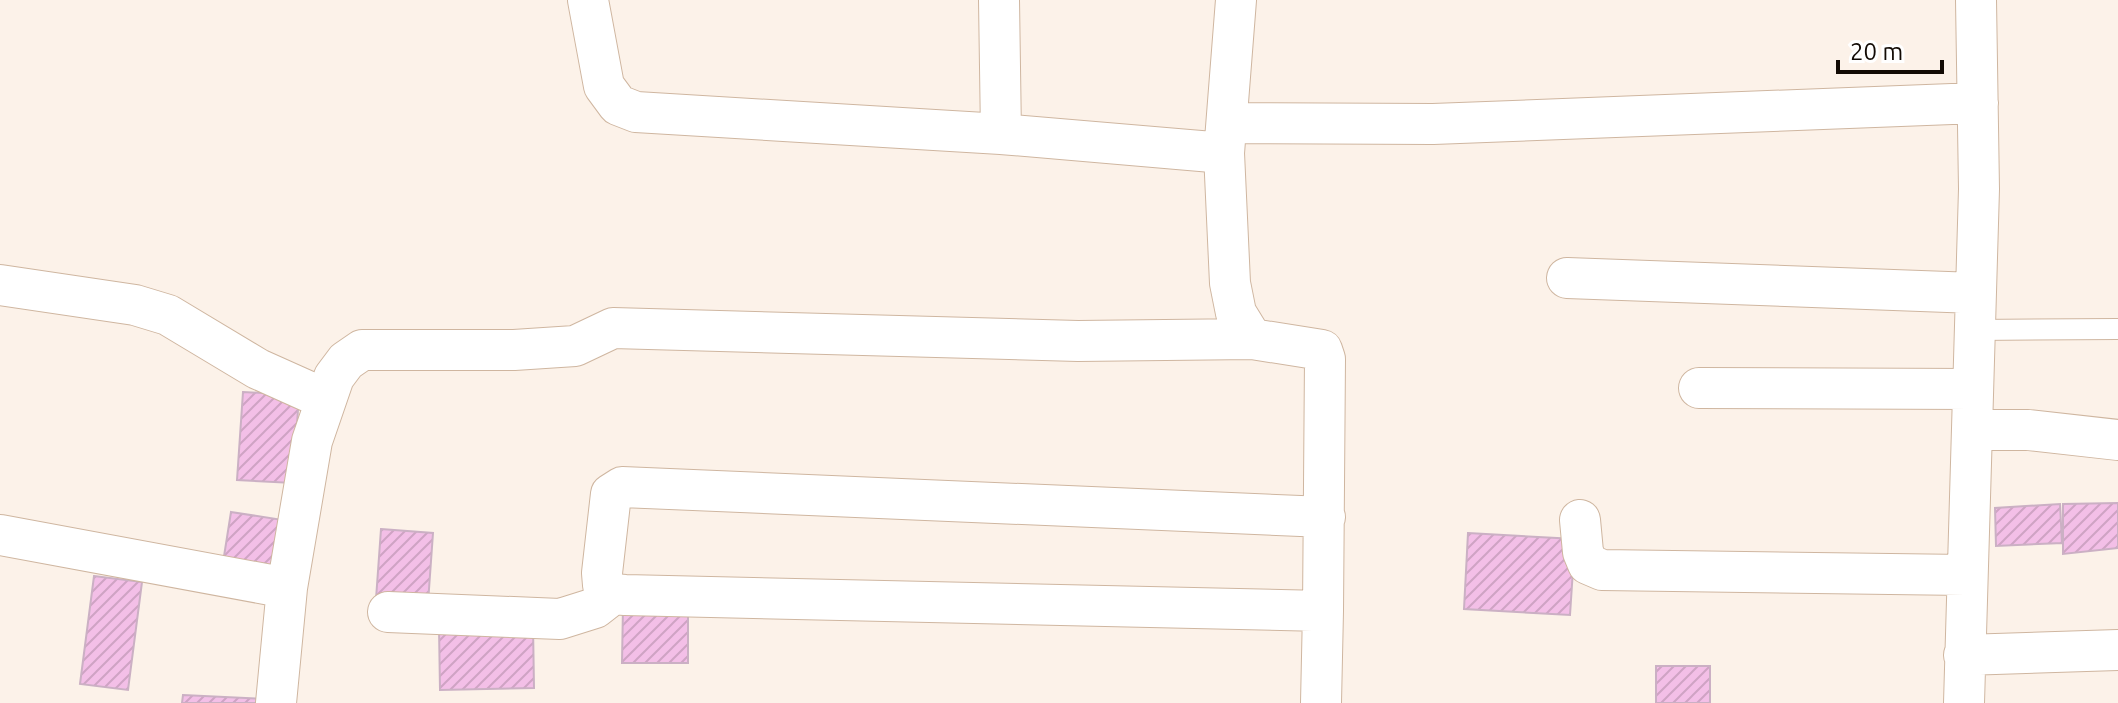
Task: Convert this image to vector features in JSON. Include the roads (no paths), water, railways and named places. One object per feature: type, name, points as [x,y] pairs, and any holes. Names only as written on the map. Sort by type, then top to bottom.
[{"type":"street","points":[[588,0],[604,86],[618,105],[636,112],[1001,134],[1226,138],[1433,124],[1978,103]]},
{"type":"street","points":[[999,0],[1001,134]]},
{"type":"street","points":[[1236,0],[1226,138],[1230,283],[1236,313],[1252,339]]},
{"type":"street","points":[[1964,703],[1965,575],[1975,312],[1976,0]]},
{"type":"street","points":[[1567,278],[1975,312]]},
{"type":"street","points":[[0,285],[135,305],[168,315],[258,369],[325,399]]},
{"type":"street","points":[[276,703],[287,588],[305,471],[325,399],[334,377],[346,361],[362,350],[514,350],[575,346],[613,328],[1078,341],[1252,339],[1322,350],[1325,359],[1325,517],[1321,703]]},
{"type":"street","points":[[1699,388],[1972,389]]},
{"type":"street","points":[[1972,430],[2028,430],[2118,440]]},
{"type":"street","points":[[613,594],[603,585],[602,573],[611,494],[622,487],[1325,517]]},
{"type":"street","points":[[1580,520],[1583,552],[1588,564],[1602,570],[1965,575]]},
{"type":"street","points":[[0,535],[287,588]]},
{"type":"street","points":[[388,612],[560,619],[595,608],[613,594],[1323,611]]},
{"type":"street","points":[[1964,655],[2118,650]]},
{"type":"lane","points":[[1975,312],[2118,329]]}]
